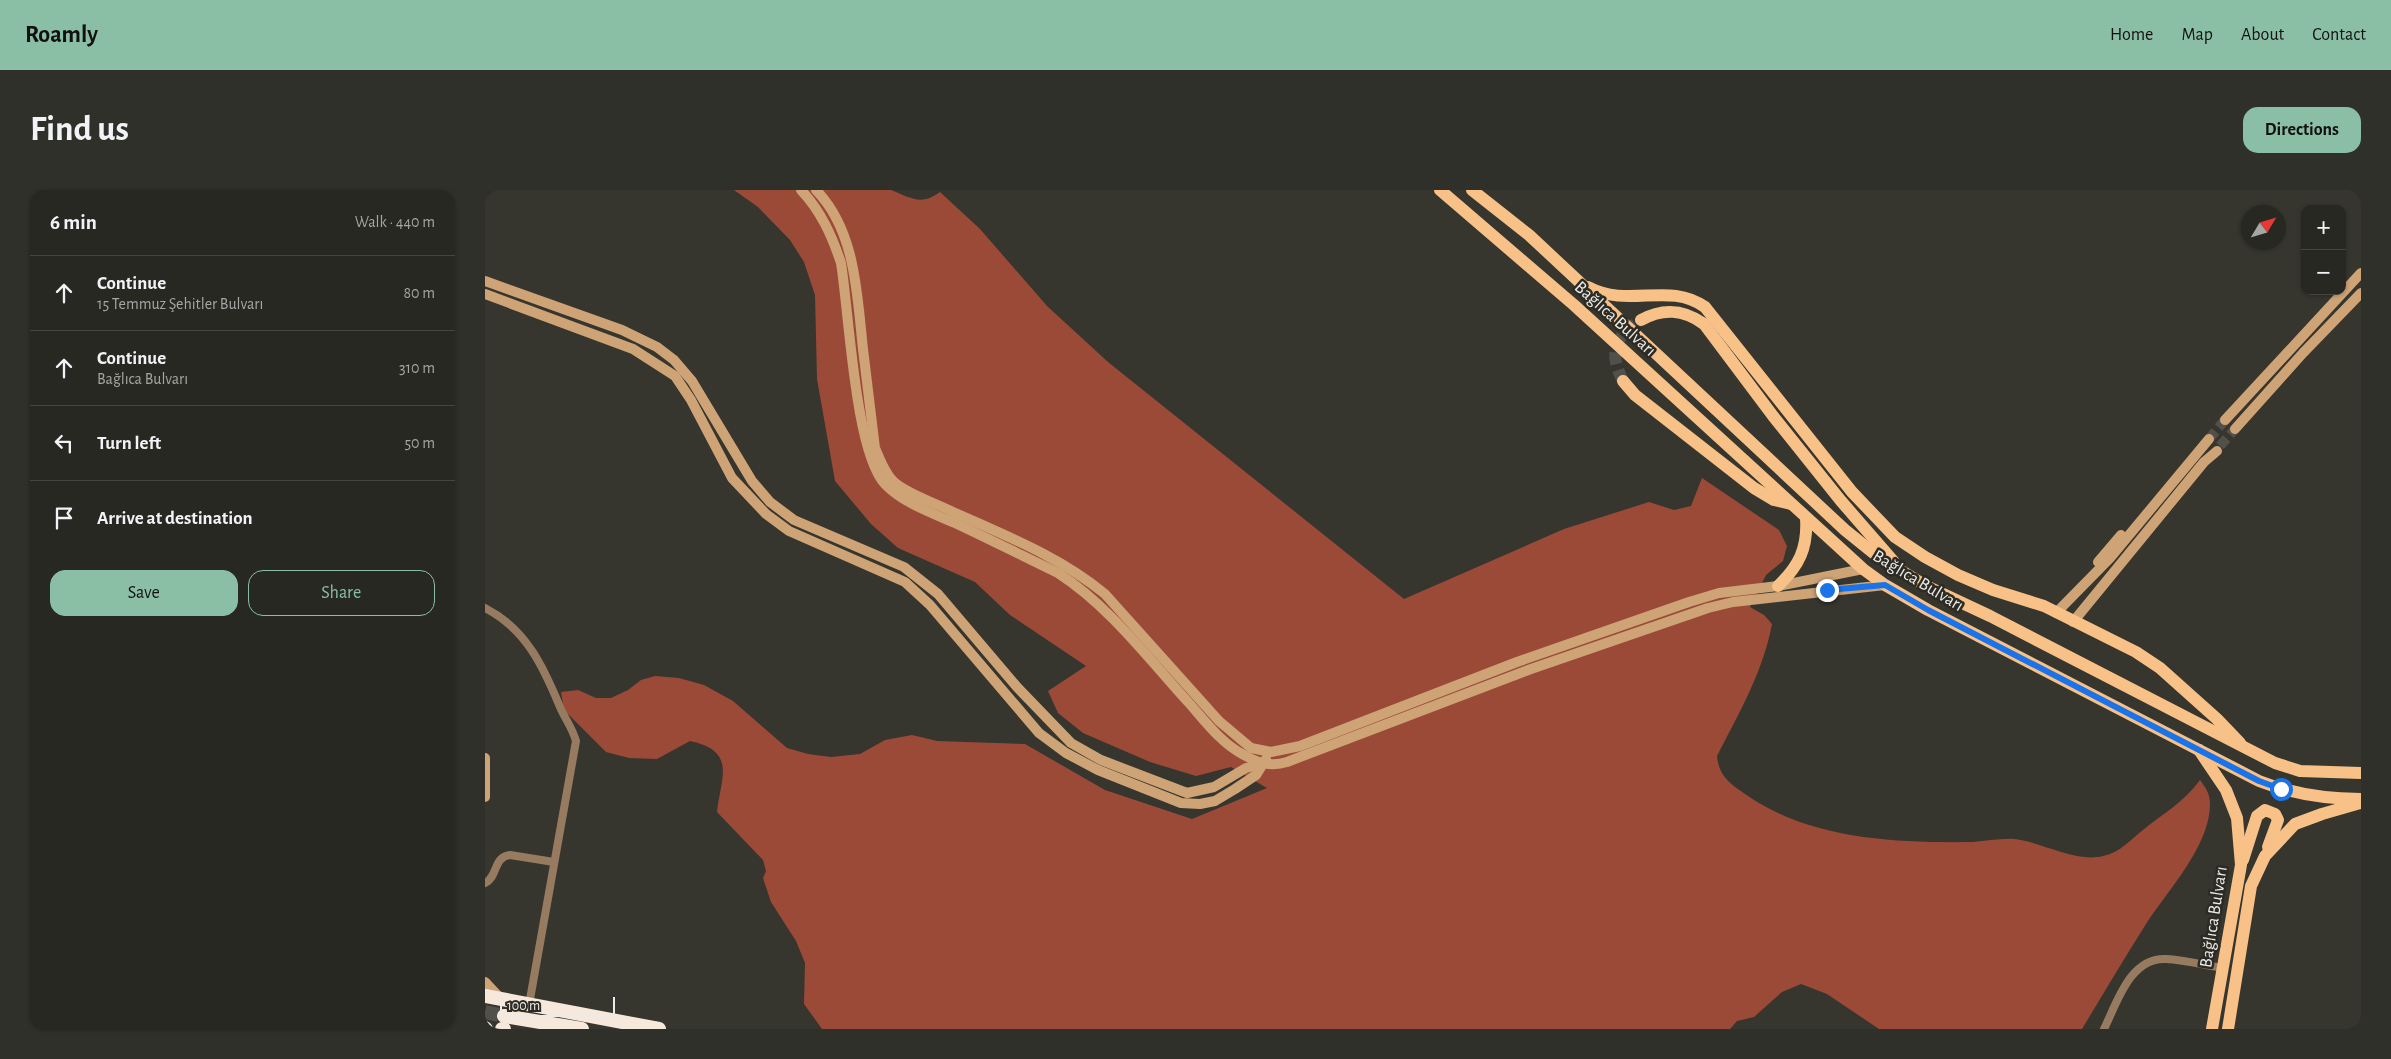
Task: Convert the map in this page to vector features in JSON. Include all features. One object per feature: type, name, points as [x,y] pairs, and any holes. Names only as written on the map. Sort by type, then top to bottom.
[{"type":"highway","points":[[485,996],[659,1029]]},
{"type":"highway","points":[[485,1010],[501,999]]},
{"type":"highway","points":[[503,1025],[582,1029]]},
{"type":"main road","name":"Bağlıca Bulvarı","points":[[1440,190],[1574,305],[1863,569],[1885,585],[1928,610],[2197,748],[2226,790],[2237,818],[2241,865],[2212,1029]]},
{"type":"main road","name":"Bağlıca Bulvarı","points":[[1472,190],[1529,235],[1845,530],[1876,555],[1904,573],[2246,750],[2300,771],[2361,773]]},
{"type":"main road","points":[[1577,280],[1593,290],[1612,296],[1631,297],[1671,294],[1683,296],[1705,306],[1852,492],[1895,537],[1941,566],[1976,583],[2044,606],[2136,652],[2160,668],[2217,719],[2246,750]]},
{"type":"main road","points":[[1641,320],[1661,312],[1679,312],[1692,315],[1704,324],[1773,416],[1841,501],[1904,573]]},
{"type":"main road","points":[[1623,381],[1635,395],[1754,488],[1774,500],[1791,504]]},
{"type":"main road","points":[[1841,501],[1873,516]]},
{"type":"main road","points":[[1777,586],[1793,572],[1803,555],[1807,533],[1806,518]]},
{"type":"main road","points":[[2197,748],[2259,781],[2281,789],[2339,799],[2361,799]]},
{"type":"main road","name":"Bağlıca Bulvarı","points":[[2228,1029],[2251,886],[2264,857],[2276,841],[2295,824],[2361,803]]},
{"type":"main road","points":[[2241,865],[2257,816],[2269,810],[2275,814],[2277,823],[2264,857]]},
{"type":"street","points":[[801,190],[820,215],[832,236],[841,263],[864,435],[873,467],[879,477],[887,486],[911,503],[1058,573],[1079,586],[1101,606],[1215,732],[1243,755],[1263,764]]},
{"type":"street","points":[[816,190],[836,220],[848,246],[855,278],[875,448],[883,467],[894,482],[920,496],[1039,550],[1089,580],[1105,594],[1219,721],[1251,748],[1271,752],[1300,746],[1517,662],[1689,602],[1719,594],[1777,586],[1863,569]]},
{"type":"street","points":[[2225,420],[2361,273]]},
{"type":"street","points":[[485,281],[622,330],[657,347],[674,360],[698,388],[751,481],[770,502],[794,520],[905,567],[939,594],[1017,687],[1071,743],[1101,760],[1187,793],[1214,787],[1246,768],[1263,764],[1279,764],[1292,760],[1531,669],[1708,608],[1733,602],[1885,585]]},
{"type":"street","points":[[2235,430],[2361,293]]},
{"type":"street","points":[[485,294],[633,349],[675,376],[691,400],[732,478],[767,514],[789,531],[905,582],[929,605],[1039,733],[1066,753],[1098,770],[1181,803],[1215,801],[1256,775],[1271,752]]},
{"type":"street","points":[[2073,622],[2111,578],[2209,439]]},
{"type":"street","points":[[2056,612],[2093,572],[2110,558],[2218,449]]},
{"type":"street","points":[[2093,572],[2096,563],[2159,508]]},
{"type":"street","points":[[2111,578],[2123,569],[2159,508]]},
{"type":"street","points":[[2110,558],[2119,565]]},
{"type":"street","points":[[485,608],[515,627],[537,655],[553,688],[560,708],[571,725],[576,741],[529,1004]]},
{"type":"street","points":[[485,758],[485,797]]},
{"type":"street","points":[[485,883],[491,880],[498,861],[504,856],[511,855],[554,862]]},
{"type":"street","points":[[2104,1029],[2128,980],[2140,967],[2152,960],[2165,959],[2223,968]]},
{"type":"street","points":[[485,982],[501,999]]},
{"type":"shaded area","points":[[734,190],[891,190],[910,198],[921,200],[940,192],[980,229],[1047,306],[1108,362],[1404,599],[1564,529],[1649,502],[1674,510],[1691,506],[1702,478],[1779,530],[1787,546],[1783,561],[1766,575],[1750,607],[1764,615],[1772,624],[1763,659],[1756,676],[1717,756],[1721,771],[1728,781],[1751,798],[1776,812],[1802,823],[1858,836],[1887,840],[1945,842],[2015,839],[2082,857],[2093,857],[2115,852],[2125,845],[2180,801],[2200,780],[2210,800],[2208,820],[2203,836],[2186,867],[2146,924],[2082,1029],[1879,1029],[1827,994],[1801,984],[1782,992],[1754,1017],[1737,1021],[1730,1029],[822,1029],[804,1004],[805,963],[796,941],[771,902],[763,878],[766,871],[763,860],[717,812],[723,767],[715,751],[705,745],[690,741],[657,759],[629,758],[606,752],[564,710],[561,692],[578,690],[596,698],[611,698],[628,690],[641,680],[655,676],[679,678],[704,685],[733,701],[787,748],[808,754],[831,757],[860,754],[885,740],[912,735],[937,741],[1025,744],[1105,790],[1192,819],[1267,788],[1231,767],[1196,776],[1150,762],[1083,733],[1058,713],[1048,691],[1086,666],[1010,615],[975,582],[898,548],[871,524],[835,481],[817,379],[815,295],[804,262],[790,240],[758,207]]},
{"type":"tunnel","points":[[1623,381],[1616,362],[1616,346],[1624,333],[1641,320]]},
{"type":"tunnel","points":[[2209,439],[2225,420]]},
{"type":"tunnel","points":[[2220,446],[2235,429]]},
{"type":"tunnel","points":[[485,1012],[504,1016]]},
{"type":"route","points":[[1827,590],[1885,585],[1928,610],[2259,781],[2281,789]]}]
